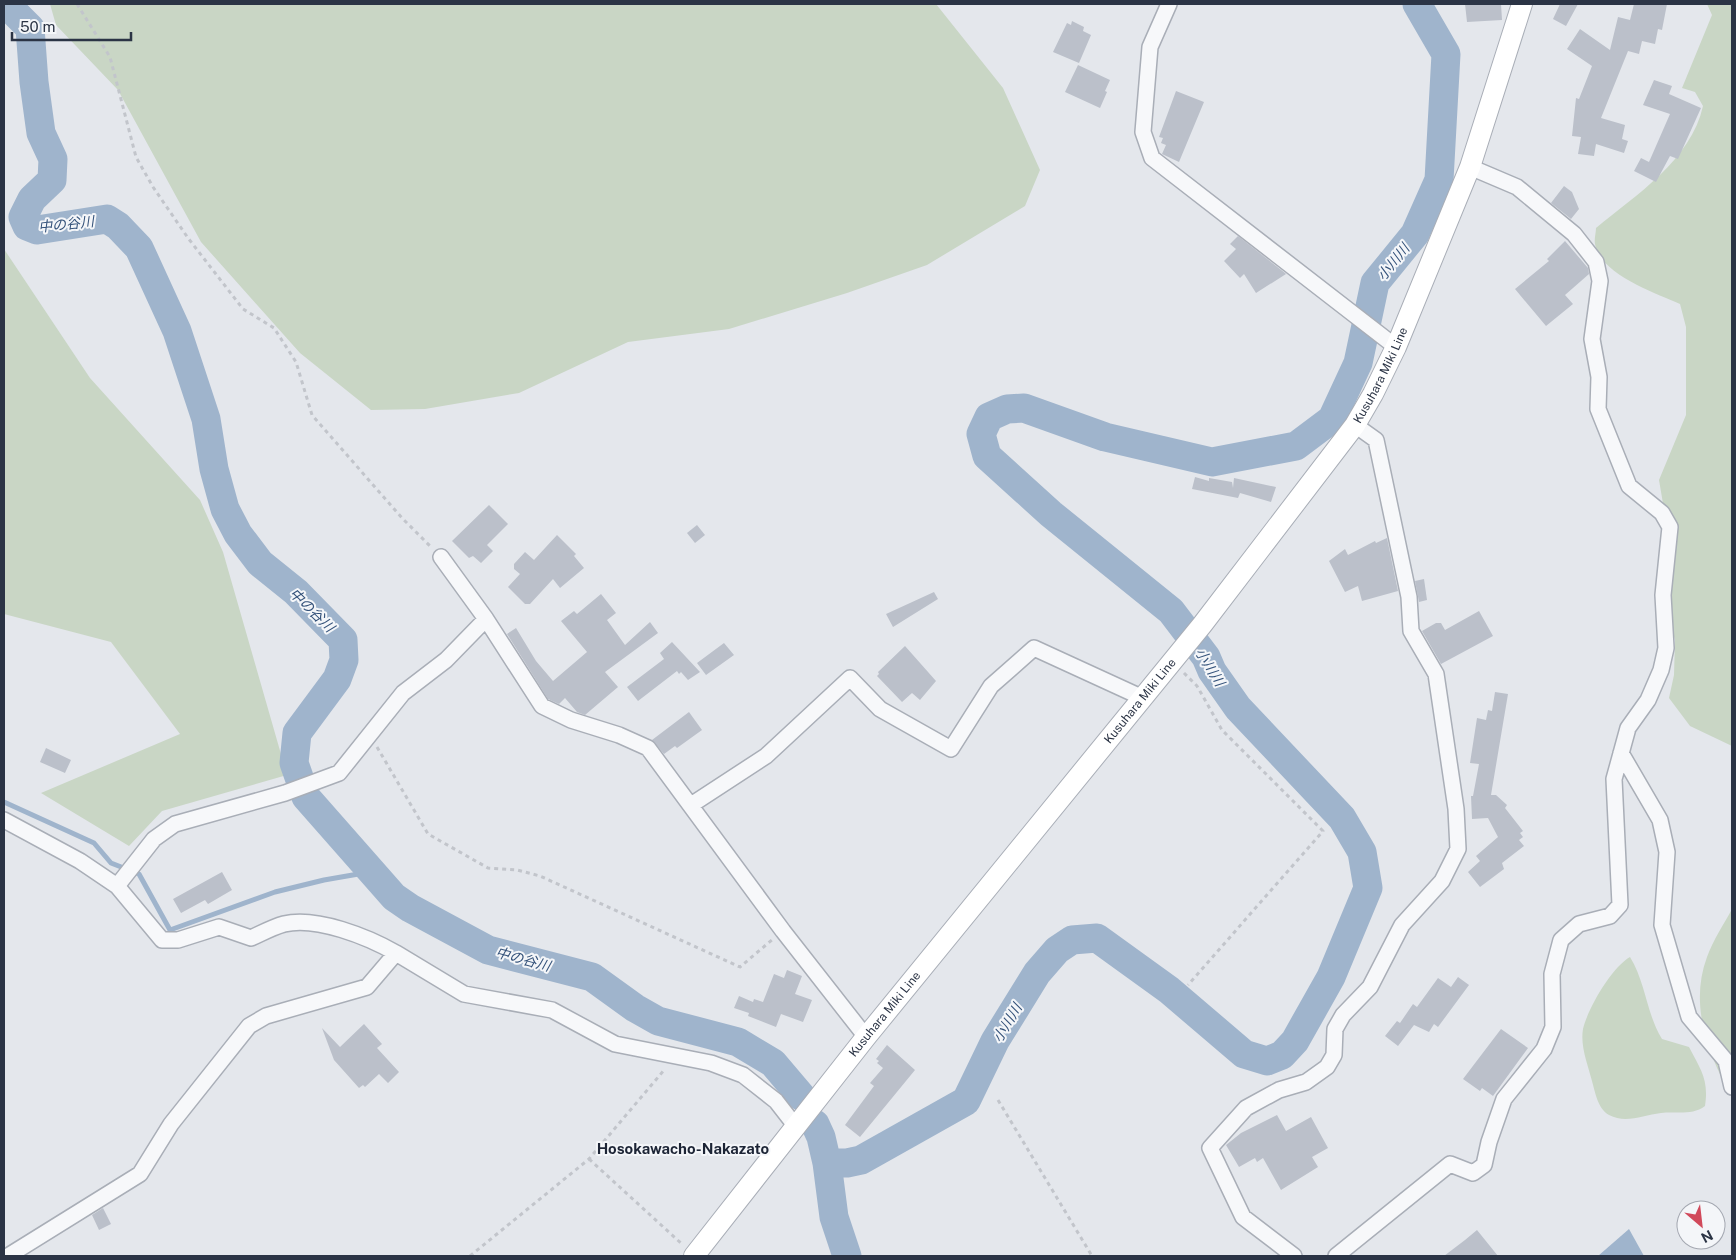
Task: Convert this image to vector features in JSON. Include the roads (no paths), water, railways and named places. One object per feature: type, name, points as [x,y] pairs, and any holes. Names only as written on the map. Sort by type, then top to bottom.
[{"type":"main road","name":"Kusuhara Miki Line","points":[[694,1256],[797,1128],[866,1037],[1173,662],[1355,425],[1373,394],[1396,347],[1470,168],[1522,4]]},
{"type":"street","points":[[1169,4],[1150,47],[1143,132],[1152,158],[1336,300],[1378,335],[1396,347]]},
{"type":"street","points":[[1336,1256],[1450,1164],[1473,1173],[1484,1165],[1489,1142],[1504,1099],[1544,1049],[1553,1027],[1552,974],[1561,940],[1579,924],[1610,916],[1620,904],[1614,778],[1628,728],[1648,700],[1661,670],[1666,648],[1663,594],[1670,527],[1662,514],[1629,486],[1598,409],[1599,377],[1592,339],[1600,281],[1596,262],[1574,234],[1517,187],[1470,168]]},
{"type":"street","points":[[1294,1256],[1243,1217],[1210,1148],[1246,1108],[1279,1090],[1306,1082],[1327,1067],[1334,1055],[1335,1029],[1343,1015],[1370,987],[1402,925],[1442,881],[1458,850],[1456,809],[1436,674],[1411,631],[1409,597],[1376,440],[1355,425]]},
{"type":"street","points":[[441,557],[486,619],[542,706],[571,720],[619,735],[648,748],[783,931],[866,1037]]},
{"type":"street","points":[[120,882],[154,838],[175,824],[285,793],[340,773],[403,693],[446,660],[486,619]]},
{"type":"street","points":[[691,805],[766,756],[850,678],[880,709],[951,749],[991,686],[1034,648],[1143,698]]},
{"type":"street","points":[[1621,753],[1660,820],[1668,852],[1662,925],[1689,1017],[1726,1061],[1732,1087]]},
{"type":"street","points":[[4,820],[120,882],[162,940],[178,940],[219,927],[252,938],[284,924],[312,922],[378,943],[464,994],[552,1010],[615,1044],[711,1063],[743,1075],[776,1101],[797,1128]]},
{"type":"street","points":[[8,1256],[140,1174],[171,1124],[249,1026],[266,1016],[366,987],[396,953]]},
{"type":"water","points":[[1629,1229],[1644,1256],[1598,1256]]},
{"type":"waterway","name":"中の谷川","points":[[6,4],[30,28],[34,82],[41,133],[53,159],[52,180],[32,199],[23,217],[27,226],[37,230],[107,219],[118,226],[139,248],[177,331],[206,419],[214,469],[225,509],[238,534],[260,563],[296,592],[343,640],[344,660],[337,679],[297,733],[294,763],[306,797],[394,897],[410,908],[488,950],[592,977],[635,1008],[658,1021],[738,1042],[773,1063],[801,1096]]},
{"type":"waterway","name":"小川川","points":[[847,1256],[834,1217],[827,1163],[847,1163],[861,1160],[966,1101],[995,1041],[1037,973],[1057,950],[1072,940],[1097,938],[1169,990],[1244,1054],[1267,1061],[1282,1055],[1295,1041],[1331,977],[1368,888],[1362,852],[1342,818],[1238,708],[1212,671],[1206,657],[1171,611],[1051,514],[987,456],[981,434],[989,417],[1007,409],[1024,408],[1105,437],[1212,462],[1296,446],[1332,419],[1358,363],[1375,283],[1415,234],[1439,180],[1446,54],[1417,4]]},
{"type":"waterway","points":[[4,802],[94,843],[111,863],[139,874],[170,930],[275,892],[324,880],[370,872]]},
{"type":"waterway","name":"中の谷川","points":[[815,1124],[821,1137],[827,1163]]},
{"type":"district","name":"Hosokawacho-Nakazato","points":[[683,1148]]}]
